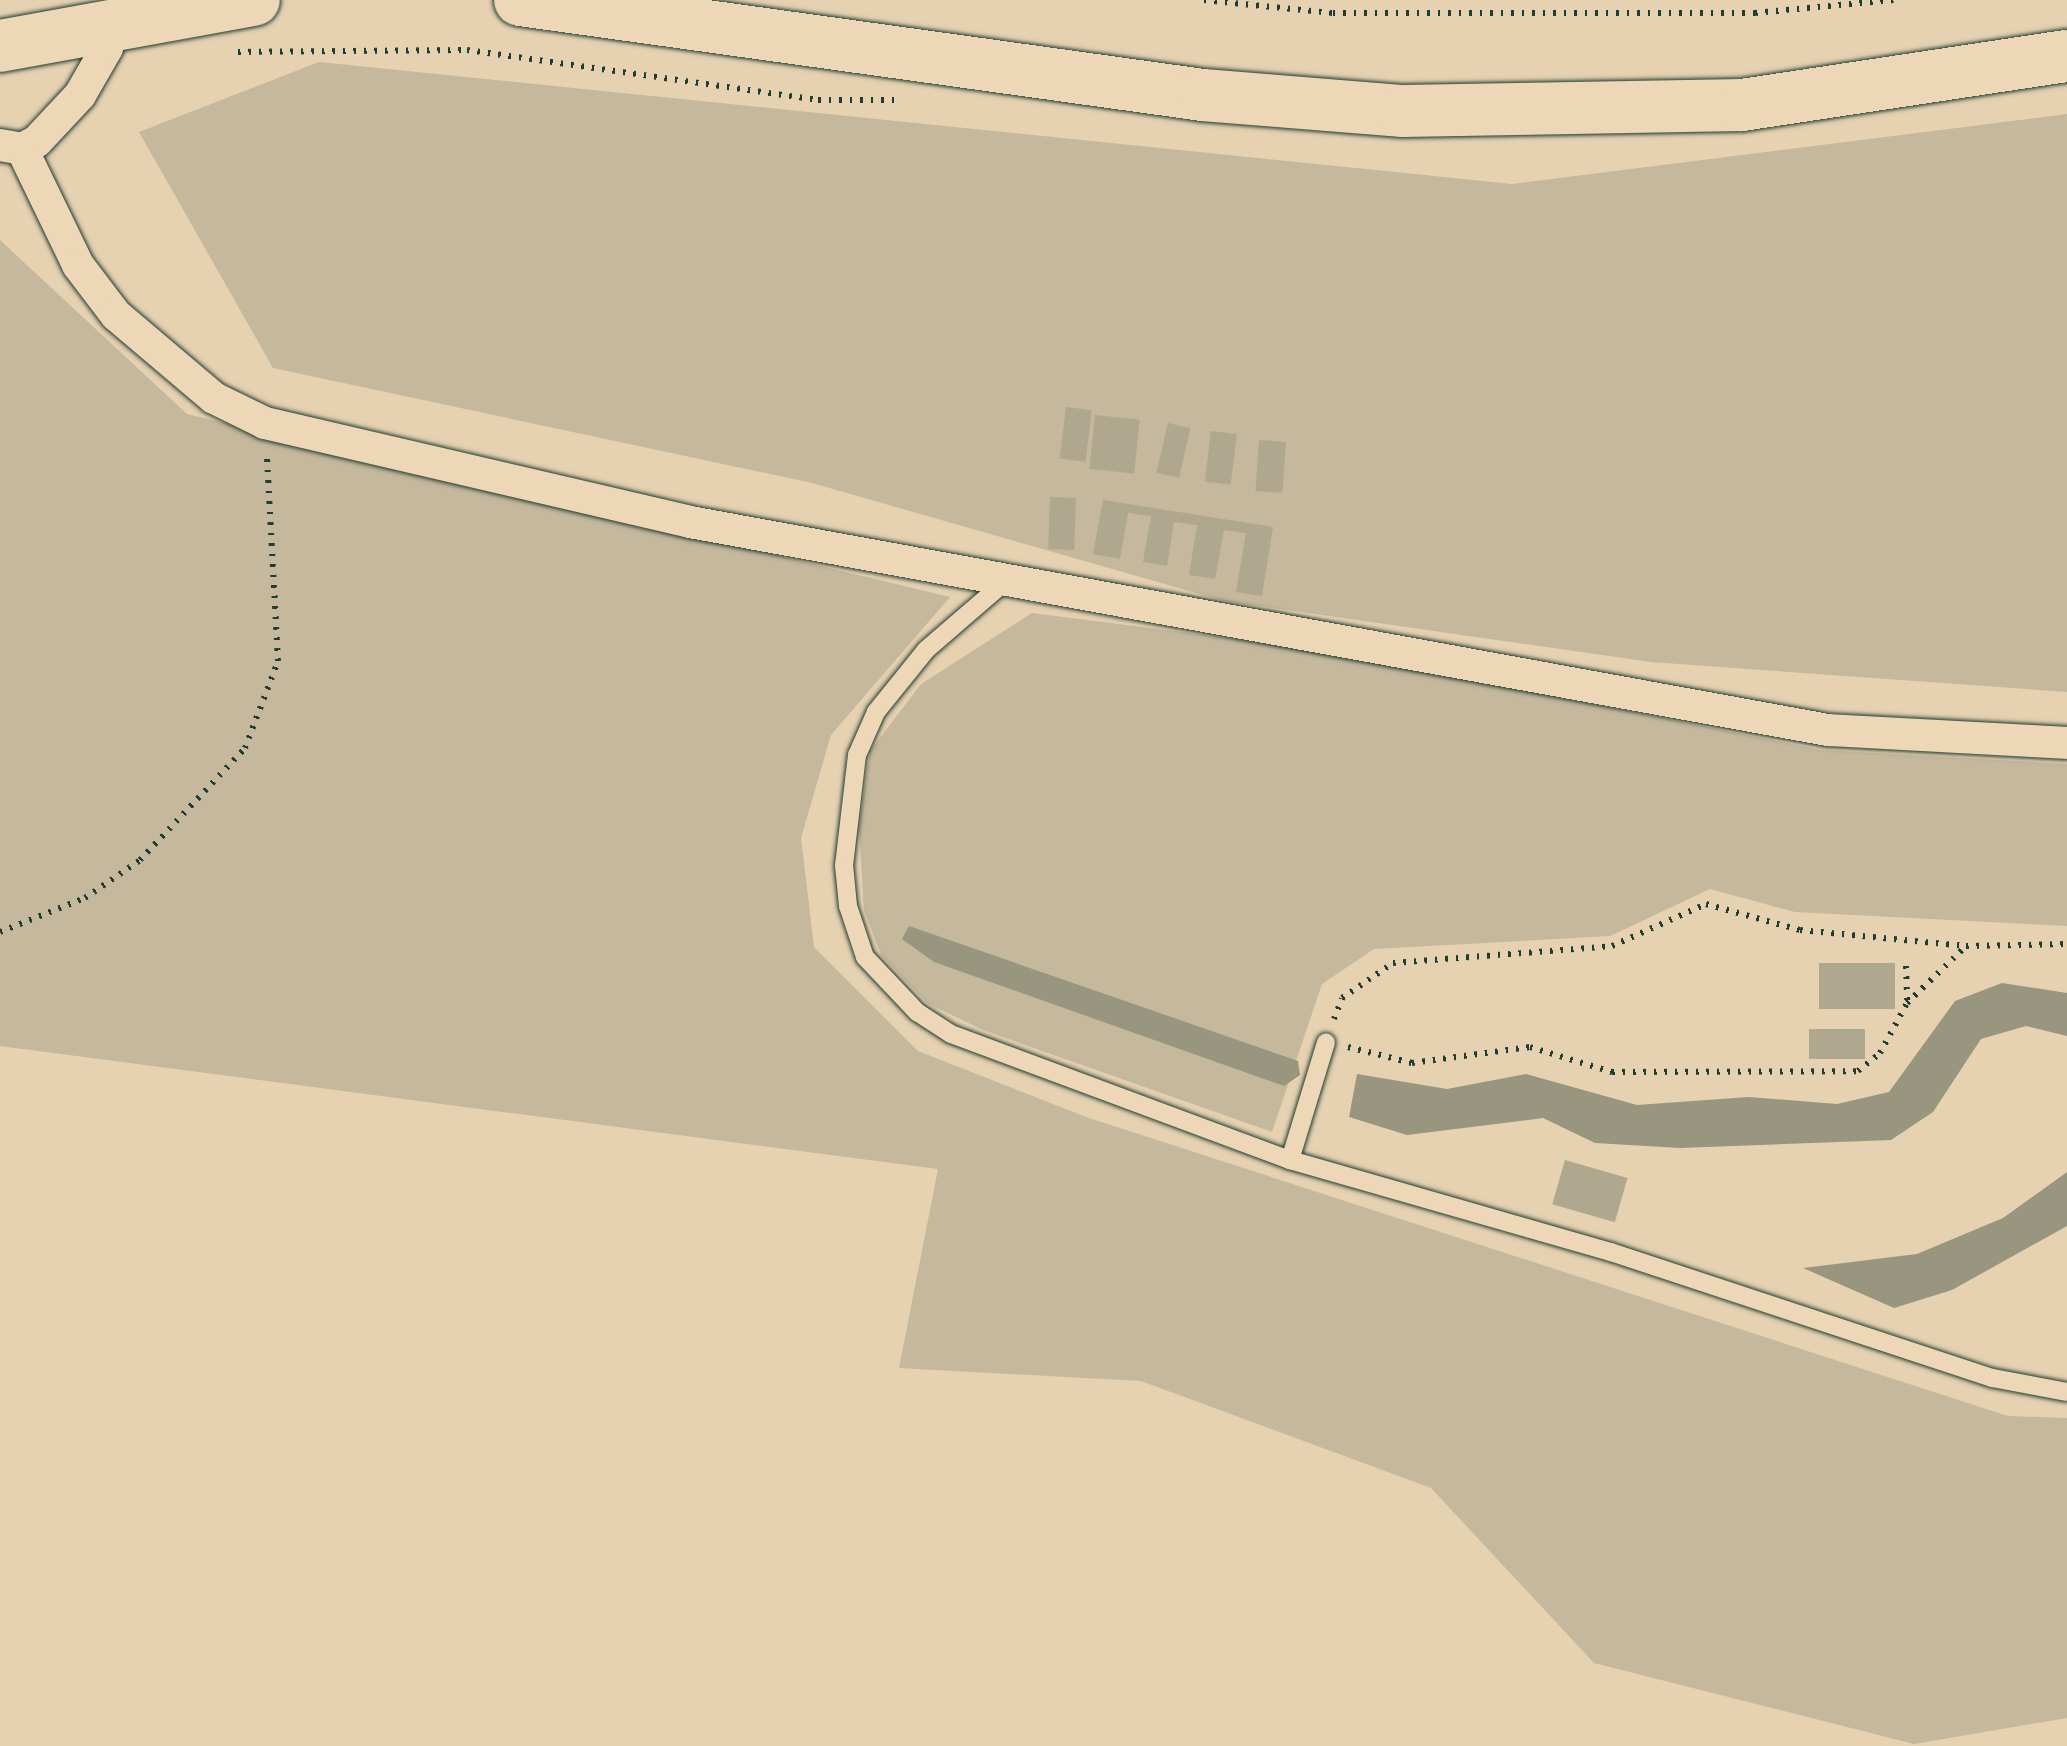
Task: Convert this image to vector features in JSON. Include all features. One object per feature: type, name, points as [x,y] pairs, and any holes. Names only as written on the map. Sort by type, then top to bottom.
[{"type":"main road","points":[[0,46],[109,21],[254,0]]},
{"type":"main road","points":[[520,0],[1221,97],[1404,111],[1742,105],[2067,56]]},
{"type":"street","points":[[109,21],[107,48],[80,96],[11,147],[78,264],[116,315],[214,398],[266,422],[690,522],[1011,576],[1828,730],[2067,743]]},
{"type":"lane","points":[[1011,576],[926,650],[876,712],[857,755],[844,865],[865,956],[893,991],[951,1034],[1290,1160],[1610,1252],[1993,1378],[2067,1392]]},
{"type":"lane","points":[[1290,1160],[1326,1042]]},
{"type":"path","points":[[1204,0],[1333,13],[1755,13],[1893,0]]},
{"type":"path","points":[[0,932],[86,898],[140,860],[212,792],[266,711],[278,662],[266,422]]},
{"type":"path","points":[[1966,946],[1907,1002],[1880,1053],[1858,1070],[1612,1072],[1530,1047],[1412,1062],[1326,1042],[1342,998],[1393,963],[1612,946],[1706,904],[1800,930],[1966,946],[2067,944]]},
{"type":"path","points":[[1906,966],[1907,1002]]},
{"type":"shaded area","points":[[319,62],[1512,184],[2067,114],[2067,692],[1651,662],[1224,601],[812,483],[273,368],[139,132]]},
{"type":"shaded area","points":[[0,240],[187,414],[950,597],[831,735],[801,838],[814,947],[918,1051],[1086,1117],[2008,1416],[2067,1418],[2067,1718],[1914,1744],[1594,1663],[1431,1488],[1141,1381],[899,1368],[938,1169],[0,1046]]},
{"type":"shaded area","points":[[1032,613],[1323,650],[1821,750],[2067,764],[2067,926],[1795,912],[1710,889],[1610,936],[1374,949],[1322,984],[1272,1132],[983,1030],[927,1003],[881,955],[864,910],[859,827],[870,751],[921,684]]},
{"type":"shaded area","points":[[909,926],[1298,1061],[1300,1075],[1284,1086],[934,962],[902,939]]},
{"type":"shaded area","points":[[2002,983],[2067,993],[2067,1036],[2026,1026],[1981,1039],[1933,1112],[1891,1140],[1680,1148],[1595,1143],[1543,1118],[1407,1135],[1349,1117],[1357,1074],[1447,1089],[1526,1074],[1637,1105],[1749,1097],[1837,1104],[1889,1092],[1955,1001]]},
{"type":"shaded area","points":[[2067,1172],[2067,1226],[1952,1290],[1894,1308],[1803,1268],[1917,1254],[2003,1218]]},
{"type":"building","points":[[1066,407],[1092,410],[1085,462],[1060,459]]},
{"type":"building","points":[[1095,415],[1140,420],[1134,473],[1089,469]]},
{"type":"building","points":[[1168,423],[1190,428],[1179,478],[1157,473]]},
{"type":"building","points":[[1211,431],[1237,434],[1231,485],[1205,482]]},
{"type":"building","points":[[1259,440],[1286,442],[1282,493],[1255,491]]},
{"type":"building","points":[[1050,497],[1076,498],[1074,550],[1048,549]]},
{"type":"building","points":[[1103,500],[1273,527],[1262,596],[1236,592],[1246,533],[1224,530],[1215,579],[1189,575],[1197,525],[1174,522],[1167,566],[1143,562],[1151,516],[1128,513],[1120,559],[1093,554]]},
{"type":"building","points":[[1819,963],[1895,963],[1895,1009],[1819,1009]]},
{"type":"building","points":[[1809,1029],[1865,1029],[1865,1059],[1809,1059]]},
{"type":"building","points":[[1565,1160],[1627,1178],[1615,1222],[1552,1204]]}]
